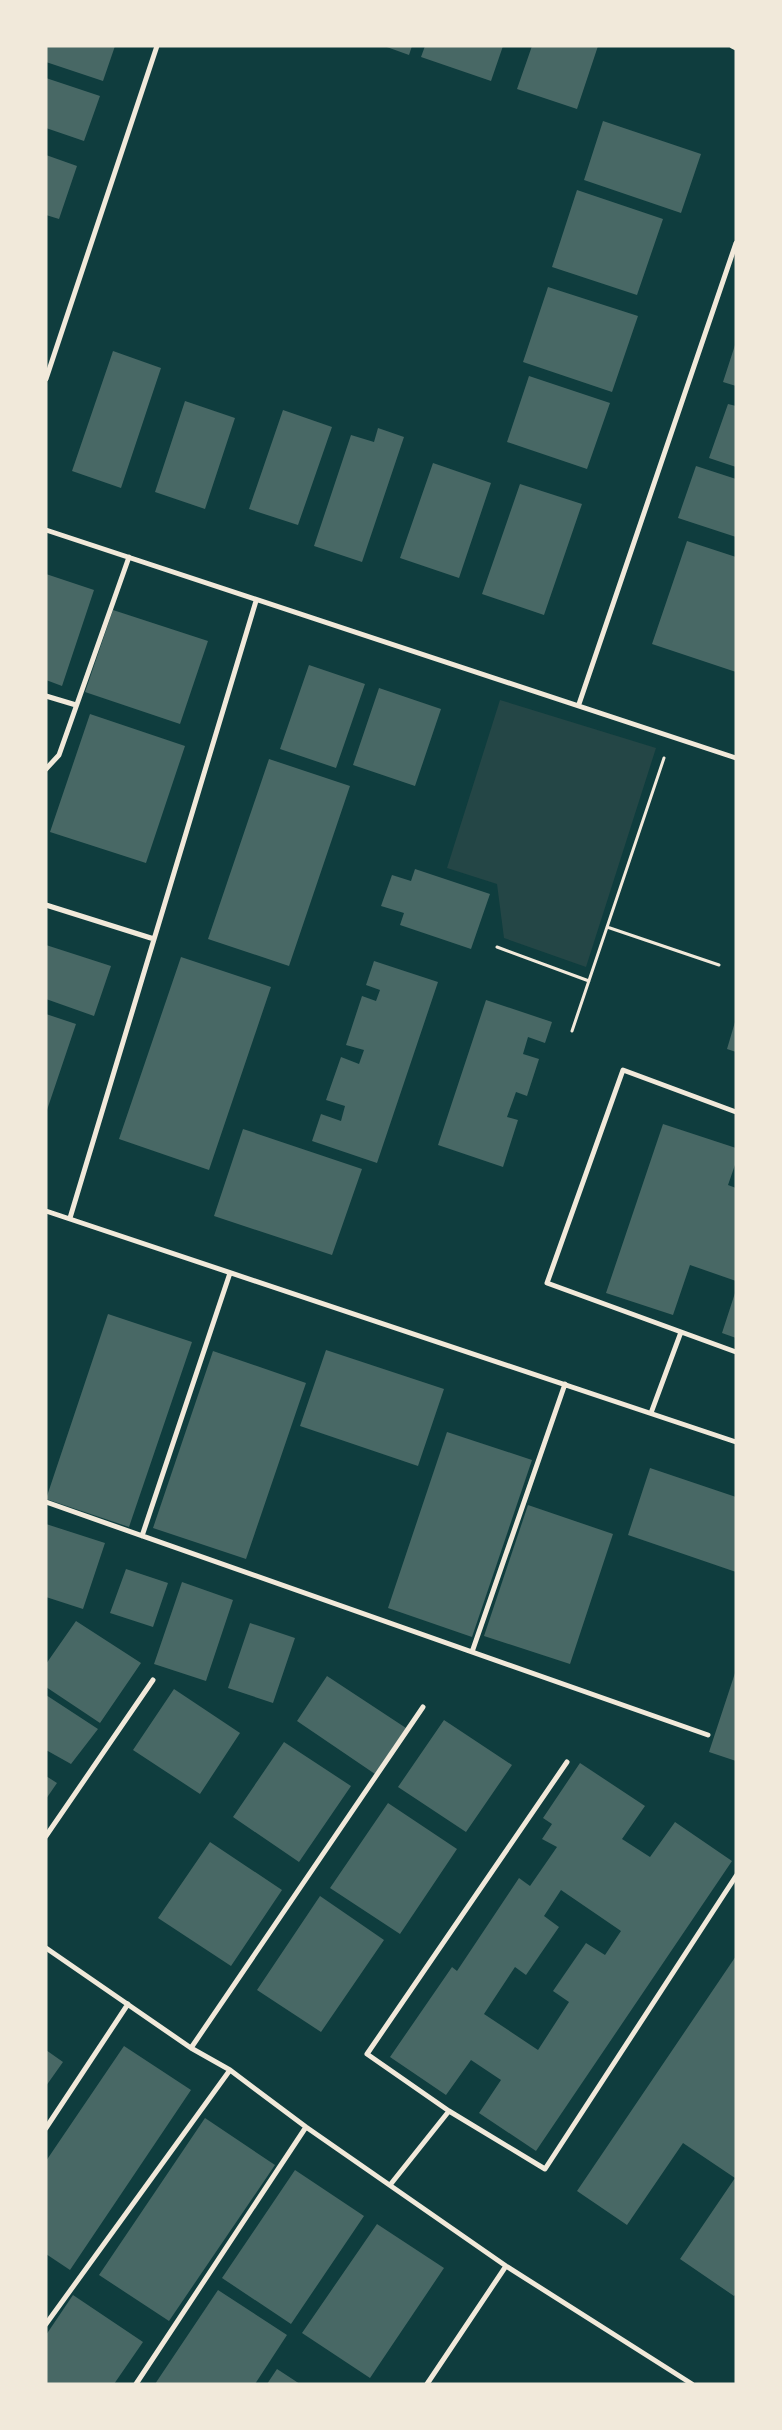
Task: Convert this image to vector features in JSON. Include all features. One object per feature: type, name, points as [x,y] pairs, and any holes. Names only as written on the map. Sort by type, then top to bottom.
[{"type":"street","points":[[46,379],[157,46]]},
{"type":"street","points":[[732,46],[736,48]]},
{"type":"street","points":[[579,704],[736,243]]},
{"type":"street","points":[[46,530],[256,601],[579,704],[736,758]]},
{"type":"street","points":[[46,769],[59,755],[129,558]]},
{"type":"street","points":[[70,1218],[256,601]]},
{"type":"street","points":[[46,696],[76,705]]},
{"type":"street","points":[[46,905],[154,939]]},
{"type":"street","points":[[736,1112],[623,1070],[547,1283],[736,1352]]},
{"type":"street","points":[[46,1211],[736,1442]]},
{"type":"street","points":[[142,1536],[230,1272]]},
{"type":"street","points":[[651,1413],[681,1332]]},
{"type":"street","points":[[472,1652],[565,1384]]},
{"type":"street","points":[[46,1502],[708,1735]]},
{"type":"street","points":[[46,1836],[153,1680]]},
{"type":"street","points":[[191,2048],[423,1707]]},
{"type":"street","points":[[567,1762],[367,2054],[449,2111],[545,2169],[736,1876]]},
{"type":"street","points":[[46,1948],[191,2048],[230,2070],[306,2128],[506,2266],[692,2384]]},
{"type":"street","points":[[46,2128],[128,2004]]},
{"type":"street","points":[[46,2324],[230,2070]]},
{"type":"street","points":[[390,2186],[449,2111]]},
{"type":"street","points":[[136,2384],[306,2128]]},
{"type":"street","points":[[427,2384],[506,2266]]},
{"type":"path","points":[[572,1031],[671,736]]},
{"type":"path","points":[[607,927],[719,965]]},
{"type":"path","points":[[497,947],[589,981]]},
{"type":"shaded area","points":[[500,700],[656,748],[586,967],[504,938],[497,884],[447,868]]},
{"type":"building","points":[[46,46],[115,46],[103,81],[46,62]]},
{"type":"building","points":[[384,46],[412,46],[409,55]]},
{"type":"building","points":[[425,46],[503,46],[491,81],[421,57]]},
{"type":"building","points":[[532,46],[598,46],[577,109],[517,89]]},
{"type":"building","points":[[46,78],[100,96],[84,141],[46,128]]},
{"type":"building","points":[[603,121],[701,154],[681,213],[584,180]]},
{"type":"building","points":[[46,155],[77,166],[59,219],[46,215]]},
{"type":"building","points":[[577,190],[663,219],[637,295],[552,267]]},
{"type":"building","points":[[548,287],[638,316],[612,392],[523,362]]},
{"type":"building","points":[[736,345],[736,386],[723,382]]},
{"type":"building","points":[[113,351],[161,368],[121,488],[72,471]]},
{"type":"building","points":[[529,376],[610,403],[587,469],[507,442]]},
{"type":"building","points":[[185,401],[235,418],[205,509],[155,492]]},
{"type":"building","points":[[728,404],[736,406],[736,467],[709,458]]},
{"type":"building","points":[[283,410],[332,427],[298,525],[249,509]]},
{"type":"building","points":[[378,428],[404,437],[362,562],[314,546],[351,435],[374,442]]},
{"type":"building","points":[[433,463],[491,483],[459,578],[400,558]]},
{"type":"building","points":[[696,466],[736,479],[736,537],[678,518]]},
{"type":"building","points":[[520,484],[582,504],[544,615],[482,594]]},
{"type":"building","points":[[687,541],[736,557],[736,672],[652,644]]},
{"type":"building","points":[[46,574],[94,590],[62,686],[46,680]]},
{"type":"building","points":[[113,610],[208,641],[180,724],[85,692]]},
{"type":"building","points":[[309,665],[365,684],[336,768],[280,749]]},
{"type":"building","points":[[379,688],[441,709],[415,786],[353,765]]},
{"type":"building","points":[[90,714],[185,746],[146,863],[50,832]]},
{"type":"building","points":[[269,759],[350,786],[289,966],[208,939]]},
{"type":"building","points":[[415,869],[490,894],[471,949],[400,925],[404,913],[381,906],[392,875],[411,881]]},
{"type":"building","points":[[46,945],[111,966],[94,1016],[46,999]]},
{"type":"building","points":[[181,957],[271,987],[209,1170],[119,1139]]},
{"type":"building","points":[[374,961],[438,982],[377,1163],[312,1141],[321,1114],[341,1121],[345,1106],[326,1100],[341,1057],[359,1064],[364,1050],[346,1045],[362,996],[376,1001],[380,990],[366,985]]},
{"type":"building","points":[[486,1000],[552,1022],[545,1043],[528,1037],[523,1054],[539,1059],[527,1096],[516,1092],[507,1117],[518,1120],[503,1167],[438,1145]]},
{"type":"building","points":[[46,1014],[76,1024],[47,1110],[46,1110]]},
{"type":"building","points":[[736,1022],[736,1052],[727,1049]]},
{"type":"building","points":[[663,1124],[736,1148],[736,1162],[728,1185],[736,1188],[736,1281],[690,1265],[673,1315],[606,1293]]},
{"type":"building","points":[[243,1129],[362,1169],[332,1255],[214,1216]]},
{"type":"building","points":[[736,1293],[736,1338],[722,1333]]},
{"type":"building","points":[[108,1314],[192,1342],[129,1527],[46,1499]]},
{"type":"building","points":[[326,1350],[444,1389],[418,1466],[300,1426]]},
{"type":"building","points":[[213,1351],[306,1383],[246,1559],[153,1528]]},
{"type":"building","points":[[447,1432],[532,1460],[472,1637],[388,1608]]},
{"type":"building","points":[[650,1468],[736,1497],[736,1572],[628,1535]]},
{"type":"building","points":[[528,1505],[613,1534],[570,1664],[484,1636]]},
{"type":"building","points":[[46,1524],[105,1543],[83,1609],[46,1597]]},
{"type":"building","points":[[126,1569],[168,1583],[153,1627],[110,1613]]},
{"type":"building","points":[[182,1582],[233,1600],[206,1681],[154,1664]]},
{"type":"building","points":[[76,1621],[141,1663],[100,1723],[46,1687],[46,1664]]},
{"type":"building","points":[[250,1623],[295,1638],[273,1703],[228,1688]]},
{"type":"building","points":[[736,1673],[736,1761],[709,1752]]},
{"type":"building","points":[[327,1676],[406,1728],[375,1774],[297,1721]]},
{"type":"building","points":[[174,1689],[240,1733],[200,1794],[133,1750]]},
{"type":"building","points":[[46,1695],[98,1729],[71,1764],[46,1750]]},
{"type":"building","points":[[444,1720],[512,1765],[466,1832],[398,1787]]},
{"type":"building","points":[[284,1742],[351,1786],[299,1862],[233,1817]]},
{"type":"building","points":[[580,1763],[645,1806],[622,1839],[650,1857],[675,1822],[732,1861],[536,2151],[479,2113],[501,2080],[471,2060],[446,2095],[390,2057],[452,1967],[457,1971],[519,1878],[530,1886],[557,1847],[542,1839],[552,1824],[543,1818]],"holes":[[[561,1890],[621,1931],[605,1955],[586,1943],[553,1991],[569,2002],[538,2050],[484,2014],[515,1967],[526,1975],[559,1927],[544,1916]]]},
{"type":"building","points":[[46,1776],[57,1783],[46,1799]]},
{"type":"building","points":[[388,1803],[457,1849],[400,1934],[330,1888]]},
{"type":"building","points":[[210,1842],[282,1890],[231,1966],[158,1918]]},
{"type":"building","points":[[320,1896],[384,1940],[321,2032],[257,1990]]},
{"type":"building","points":[[736,1956],[736,2294],[734,2296],[680,2259],[735,2178],[683,2143],[627,2225],[577,2191]]},
{"type":"building","points":[[124,2046],[191,2090],[70,2270],[46,2254],[46,2161]]},
{"type":"building","points":[[46,2050],[63,2062],[46,2086]]},
{"type":"building","points":[[205,2118],[275,2165],[169,2321],[99,2275]]},
{"type":"building","points":[[295,2170],[364,2216],[291,2324],[222,2278]]},
{"type":"building","points":[[377,2224],[444,2268],[370,2378],[302,2333]]},
{"type":"building","points":[[218,2290],[287,2335],[255,2384],[155,2384]]},
{"type":"building","points":[[73,2295],[143,2342],[114,2384],[46,2384],[46,2335]]},
{"type":"building","points":[[277,2369],[300,2384],[267,2384]]}]
